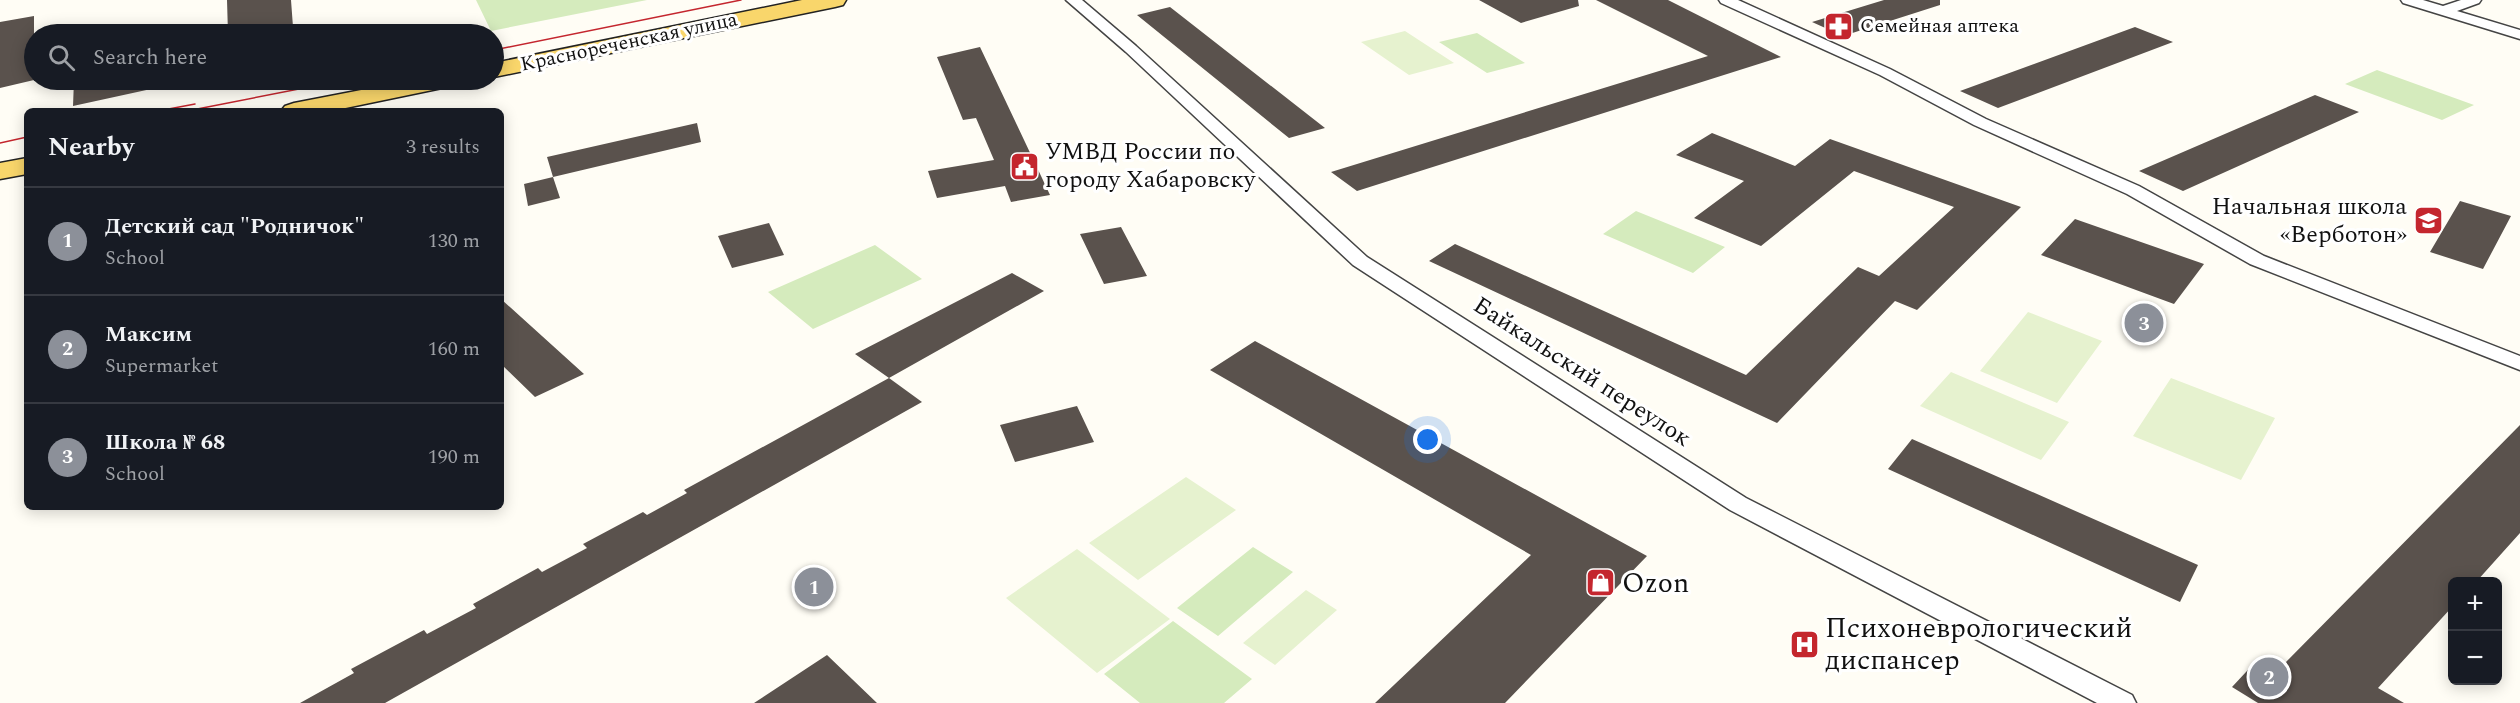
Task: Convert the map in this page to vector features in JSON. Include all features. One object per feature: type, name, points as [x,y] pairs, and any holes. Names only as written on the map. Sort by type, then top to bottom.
[{"type":"main road","name":"Краснореченская улица","points":[[504,68],[835,0]]},
{"type":"main road","points":[[309,108],[398,90]]},
{"type":"main road","points":[[0,171],[24,167]]},
{"type":"street","name":"Байкальский переулок","points":[[1073,0],[1215,126],[1360,261],[1738,504],[2122,703]]},
{"type":"street","points":[[1726,0],[1885,72],[1980,122],[2133,190],[2258,260],[2520,364]]},
{"type":"street","points":[[2408,0],[2520,35]]},
{"type":"street","points":[[2443,11],[2474,0]]},
{"type":"green space","points":[[476,0],[647,0],[504,28],[504,24],[488,24]]},
{"type":"green space","points":[[1405,31],[1454,63],[1409,75],[1361,42]]},
{"type":"green space","points":[[1477,33],[1525,63],[1487,73],[1439,42]]},
{"type":"green space","points":[[2377,70],[2474,105],[2442,120],[2345,84]]},
{"type":"green space","points":[[1636,211],[1725,247],[1693,273],[1603,234]]},
{"type":"green space","points":[[875,245],[922,279],[813,329],[768,292]]},
{"type":"green space","points":[[2028,312],[2102,341],[2057,403],[1980,371]]},
{"type":"green space","points":[[1951,372],[2069,422],[2041,460],[1920,406]]},
{"type":"green space","points":[[2171,378],[2275,418],[2241,480],[2133,436]]},
{"type":"green space","points":[[1186,477],[1236,510],[1138,580],[1089,543]]},
{"type":"green space","points":[[1253,547],[1293,572],[1218,636],[1177,608]]},
{"type":"green space","points":[[1077,549],[1170,619],[1097,673],[1006,598]]},
{"type":"green space","points":[[1306,590],[1337,610],[1275,665],[1243,643]]},
{"type":"green space","points":[[1173,621],[1252,679],[1224,703],[1140,703],[1104,674]]},
{"type":"building","points":[[227,0],[291,0],[293,24],[228,24]]},
{"type":"building","points":[[1479,0],[1578,0],[1579,6],[1521,23]]},
{"type":"building","points":[[1596,0],[1668,0],[1781,57],[1357,191],[1331,172],[1708,56]]},
{"type":"building","points":[[1884,0],[1940,0],[1940,5],[1843,36],[1812,22]]},
{"type":"building","points":[[1170,7],[1325,128],[1289,138],[1137,15]]},
{"type":"building","points":[[34,16],[34,24],[24,24],[24,82],[0,88],[0,22]]},
{"type":"building","points":[[2135,27],[2173,42],[1998,108],[1960,91]]},
{"type":"building","points":[[980,47],[1050,195],[1011,202],[1005,186],[937,198],[928,171],[994,160],[976,118],[963,120],[937,57]]},
{"type":"building","points":[[74,90],[146,90],[73,106]]},
{"type":"building","points":[[2315,95],[2359,112],[2183,191],[2139,171]]},
{"type":"building","points":[[697,123],[701,142],[553,177],[547,157]]},
{"type":"building","points":[[1712,133],[1795,166],[1830,139],[2021,207],[1917,310],[1895,301],[1777,423],[1429,261],[1455,244],[1746,375],[1858,267],[1879,276],[1954,207],[1854,171],[1761,246],[1694,218],[1744,181],[1676,155]]},
{"type":"building","points":[[553,177],[560,198],[528,206],[524,184]]},
{"type":"building","points":[[2460,201],[2511,216],[2483,269],[2430,252]]},
{"type":"building","points":[[2075,219],[2204,264],[2174,304],[2041,255]]},
{"type":"building","points":[[769,223],[784,255],[732,268],[718,236]]},
{"type":"building","points":[[1121,227],[1147,276],[1104,284],[1080,234]]},
{"type":"building","points":[[1012,273],[1044,291],[889,378],[855,354]]},
{"type":"building","points":[[504,302],[584,374],[535,397],[504,367]]},
{"type":"building","points":[[1255,341],[1647,556],[1505,703],[1375,703],[1531,555],[1210,370]]},
{"type":"building","points":[[889,378],[922,402],[385,703],[300,703],[354,673],[351,669],[424,630],[427,634],[476,608],[473,604],[538,568],[542,572],[587,548],[583,544],[643,512],[647,515],[687,493],[684,490]]},
{"type":"building","points":[[1077,406],[1094,442],[1015,462],[1000,425]]},
{"type":"building","points":[[2520,425],[2520,533],[2480,577],[2448,577],[2448,611],[2378,688],[2404,703],[2258,703],[2232,687],[2260,657],[2280,668]]},
{"type":"building","points":[[1912,439],[2198,565],[2180,602],[1888,469]]},
{"type":"building","points":[[827,655],[877,703],[754,703]]},
{"type":"tram line","points":[[504,48],[741,0]]},
{"type":"tram line","points":[[202,108],[294,90]]},
{"type":"tram line","points":[[174,108],[195,104]]},
{"type":"tram line","points":[[0,143],[24,138]]},
{"type":"place","name":"Семейная аптека","points":[[1839,26]]},
{"type":"place","name":"УМВД России по городу Хабаровску","points":[[1024,166]]},
{"type":"place","name":"Начальная школа «Верботон»","points":[[2428,221]]},
{"type":"place","name":"Школа № 68","points":[[2144,323]]},
{"type":"place","name":"Ozon","points":[[1601,583]]},
{"type":"place","name":"Детский сад \"Родничок\"","points":[[814,587]]},
{"type":"place","name":"Психоневрологический диспансер","points":[[1804,644]]},
{"type":"place","name":"Максим","points":[[2269,677]]}]
